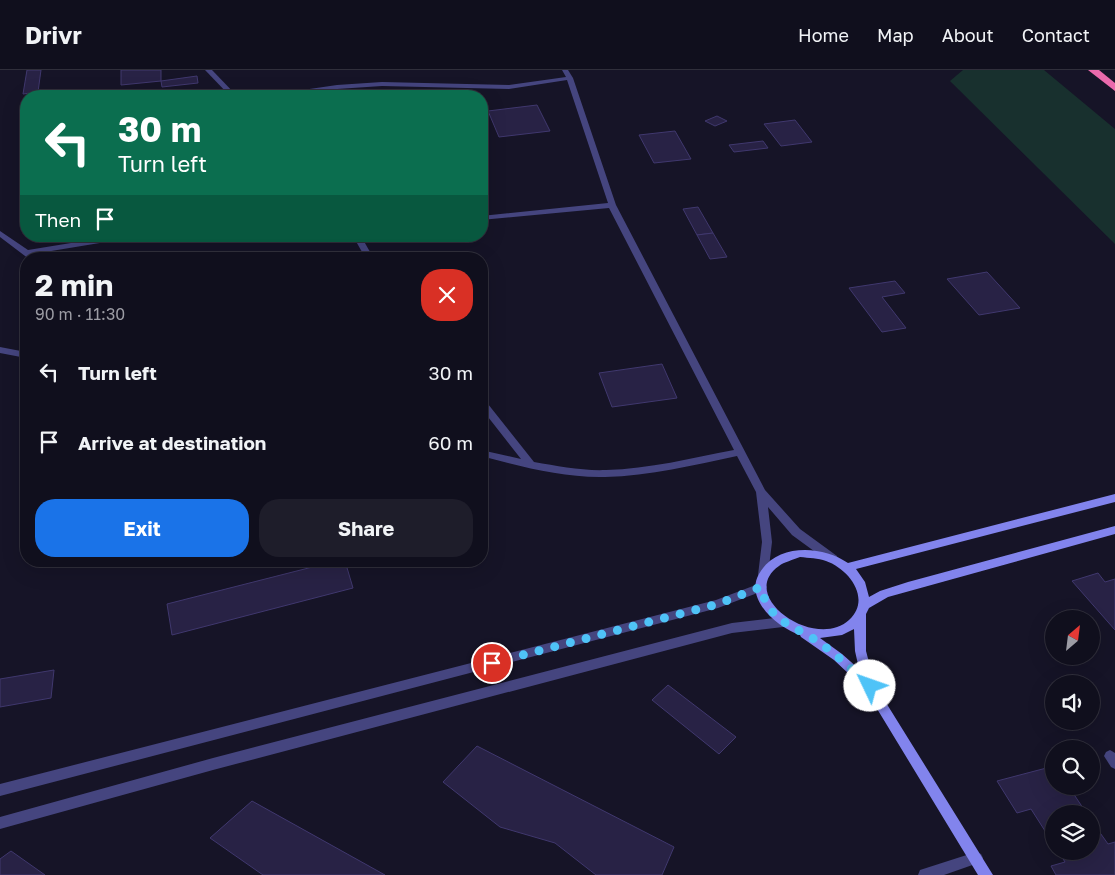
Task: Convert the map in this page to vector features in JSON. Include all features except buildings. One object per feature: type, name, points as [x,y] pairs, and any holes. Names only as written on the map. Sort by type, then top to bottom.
[{"type":"highway","points":[[1093,70],[1115,88]]},
{"type":"street","points":[[208,70],[228,90]]},
{"type":"street","points":[[565,70],[570,78],[612,205],[761,492],[796,532],[848,567],[858,578],[864,591],[866,604],[861,616],[858,633],[859,651],[870,686],[986,875]]},
{"type":"street","points":[[323,90],[355,86],[430,84],[509,87],[570,78]]},
{"type":"street","points":[[488,217],[612,205]]},
{"type":"street","points":[[0,233],[26,252]]},
{"type":"street","points":[[33,252],[94,242]]},
{"type":"street","points":[[0,350],[20,354]]},
{"type":"street","points":[[488,410],[531,465]]},
{"type":"street","points":[[488,455],[531,465],[588,473],[636,471],[741,452]]},
{"type":"street","points":[[761,492],[767,542],[762,581],[763,600],[771,612],[783,622],[825,647],[870,686]]},
{"type":"street","points":[[848,567],[1115,498]]},
{"type":"street","points":[[866,604],[884,594],[908,586],[1115,530]]},
{"type":"street","points":[[0,790],[718,604],[762,581],[771,564],[784,557],[799,553],[816,554],[834,559]]},
{"type":"street","points":[[797,630],[828,634],[853,624],[861,616]]},
{"type":"street","points":[[0,823],[213,764],[732,628],[783,622]]},
{"type":"street","points":[[925,875],[976,858]]},
{"type":"green space","points":[[963,70],[1044,70],[1115,129],[1115,244],[950,81]]},
{"type":"route","points":[[492,663],[718,604],[761,587],[763,600],[771,612],[783,622],[819,642],[870,686]]}]
